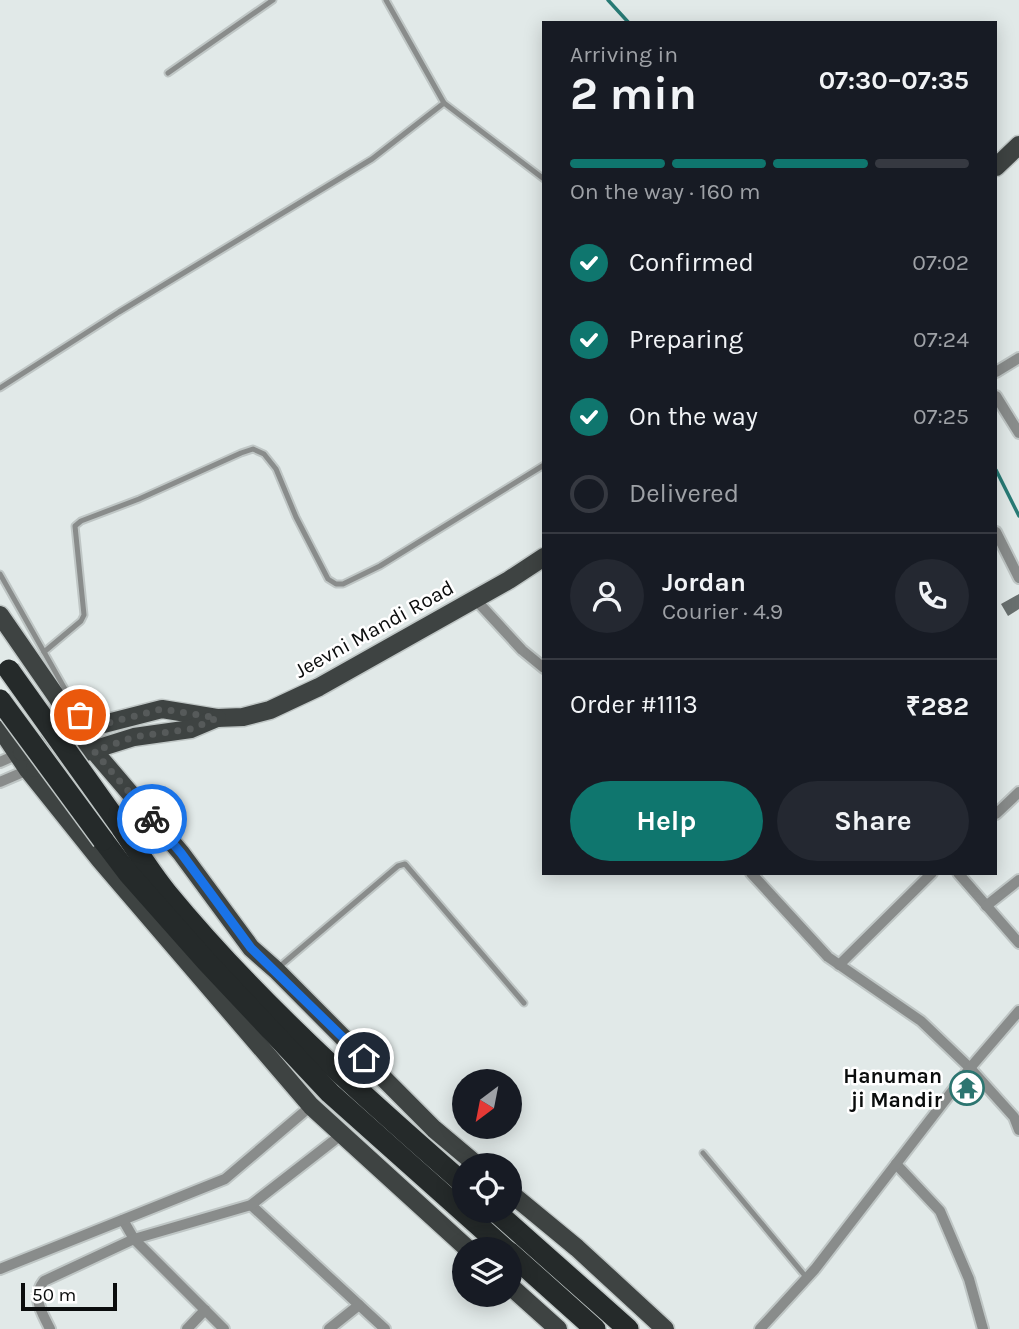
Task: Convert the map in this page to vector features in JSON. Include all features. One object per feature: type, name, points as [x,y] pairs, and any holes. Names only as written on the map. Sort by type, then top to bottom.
[{"type":"highway","points":[[4,664],[166,891],[230,963],[334,1067],[452,1173]]},
{"type":"highway","points":[[0,699],[128,873],[206,961],[330,1093],[452,1201]]},
{"type":"highway","points":[[477,1223],[492,1237]]},
{"type":"highway","points":[[509,1223],[628,1329]]},
{"type":"highway","points":[[522,1264],[595,1329]]},
{"type":"main road","points":[[997,165],[1019,145]]},
{"type":"main road","name":"Jeevni Mandi Road","points":[[18,754],[84,730],[162,709],[217,718],[243,717],[270,710],[319,687],[542,558]]},
{"type":"main road","points":[[0,615],[84,730],[94,751],[181,853],[251,948],[434,1129],[463,1153]]},
{"type":"main road","points":[[0,699],[40,673]]},
{"type":"main road","name":"Jeevni Mandi Road","points":[[29,770],[134,737],[191,729],[217,718]]},
{"type":"main road","points":[[0,728],[73,826],[312,1107],[455,1237]]},
{"type":"main road","points":[[73,826],[127,790]]},
{"type":"main road","points":[[522,1203],[577,1248],[665,1329]]},
{"type":"main road","points":[[522,1297],[558,1329]]},
{"type":"street","points":[[997,371],[1019,358]]},
{"type":"street","points":[[997,398],[1019,433]]},
{"type":"street","points":[[1009,416],[1019,410]]},
{"type":"street","points":[[997,534],[1019,578]]},
{"type":"street","points":[[475,599],[522,650],[542,666]]},
{"type":"street","points":[[0,762],[18,754]]},
{"type":"street","points":[[0,782],[29,770]]},
{"type":"street","points":[[997,813],[1019,792]]},
{"type":"street","points":[[753,875],[828,957],[921,1021],[970,1068],[1014,1117],[1019,1130]]},
{"type":"street","points":[[839,965],[930,875]]},
{"type":"street","points":[[960,875],[1019,943]]},
{"type":"street","points":[[986,906],[1019,880]]},
{"type":"street","points":[[760,1329],[806,1278],[970,1068],[1019,1011]]},
{"type":"street","points":[[2,1266],[225,1179],[312,1107]]},
{"type":"street","points":[[50,1329],[38,1307],[38,1291],[42,1284],[134,1239],[251,1205],[341,1135]]},
{"type":"street","points":[[896,1164],[940,1211],[972,1287],[983,1329]]},
{"type":"street","points":[[251,1205],[385,1329]]},
{"type":"street","points":[[123,1220],[134,1239],[223,1329]]},
{"type":"street","points":[[329,1329],[359,1305]]},
{"type":"street","points":[[187,1329],[205,1310]]},
{"type":"lane","points":[[168,74],[274,0]]},
{"type":"lane","points":[[386,0],[444,103],[542,177]]},
{"type":"lane","points":[[0,387],[372,159],[444,103]]},
{"type":"lane","points":[[44,652],[81,621],[84,615],[75,526],[81,521],[139,499],[241,453],[253,449],[264,454],[276,469],[296,517],[328,579],[336,584],[343,584],[380,566],[542,466]]},
{"type":"lane","points":[[0,575],[84,730]]},
{"type":"lane","points":[[276,970],[398,866],[405,864],[524,1003]]},
{"type":"lane","points":[[703,1153],[806,1278]]},
{"type":"building","points":[[1019,594],[1019,609],[1008,616],[1001,604]]},
{"type":"waterway","points":[[608,0],[627,21]]},
{"type":"waterway","points":[[997,472],[1019,516]]},
{"type":"way so far","points":[[80,715],[88,728],[162,709],[217,718],[191,729],[134,737],[94,751],[152,819]]},
{"type":"place","name":"Hanuman ji Mandir","points":[[967,1088]]},
{"type":"route","points":[[152,819],[181,853],[251,948],[364,1058]]}]
